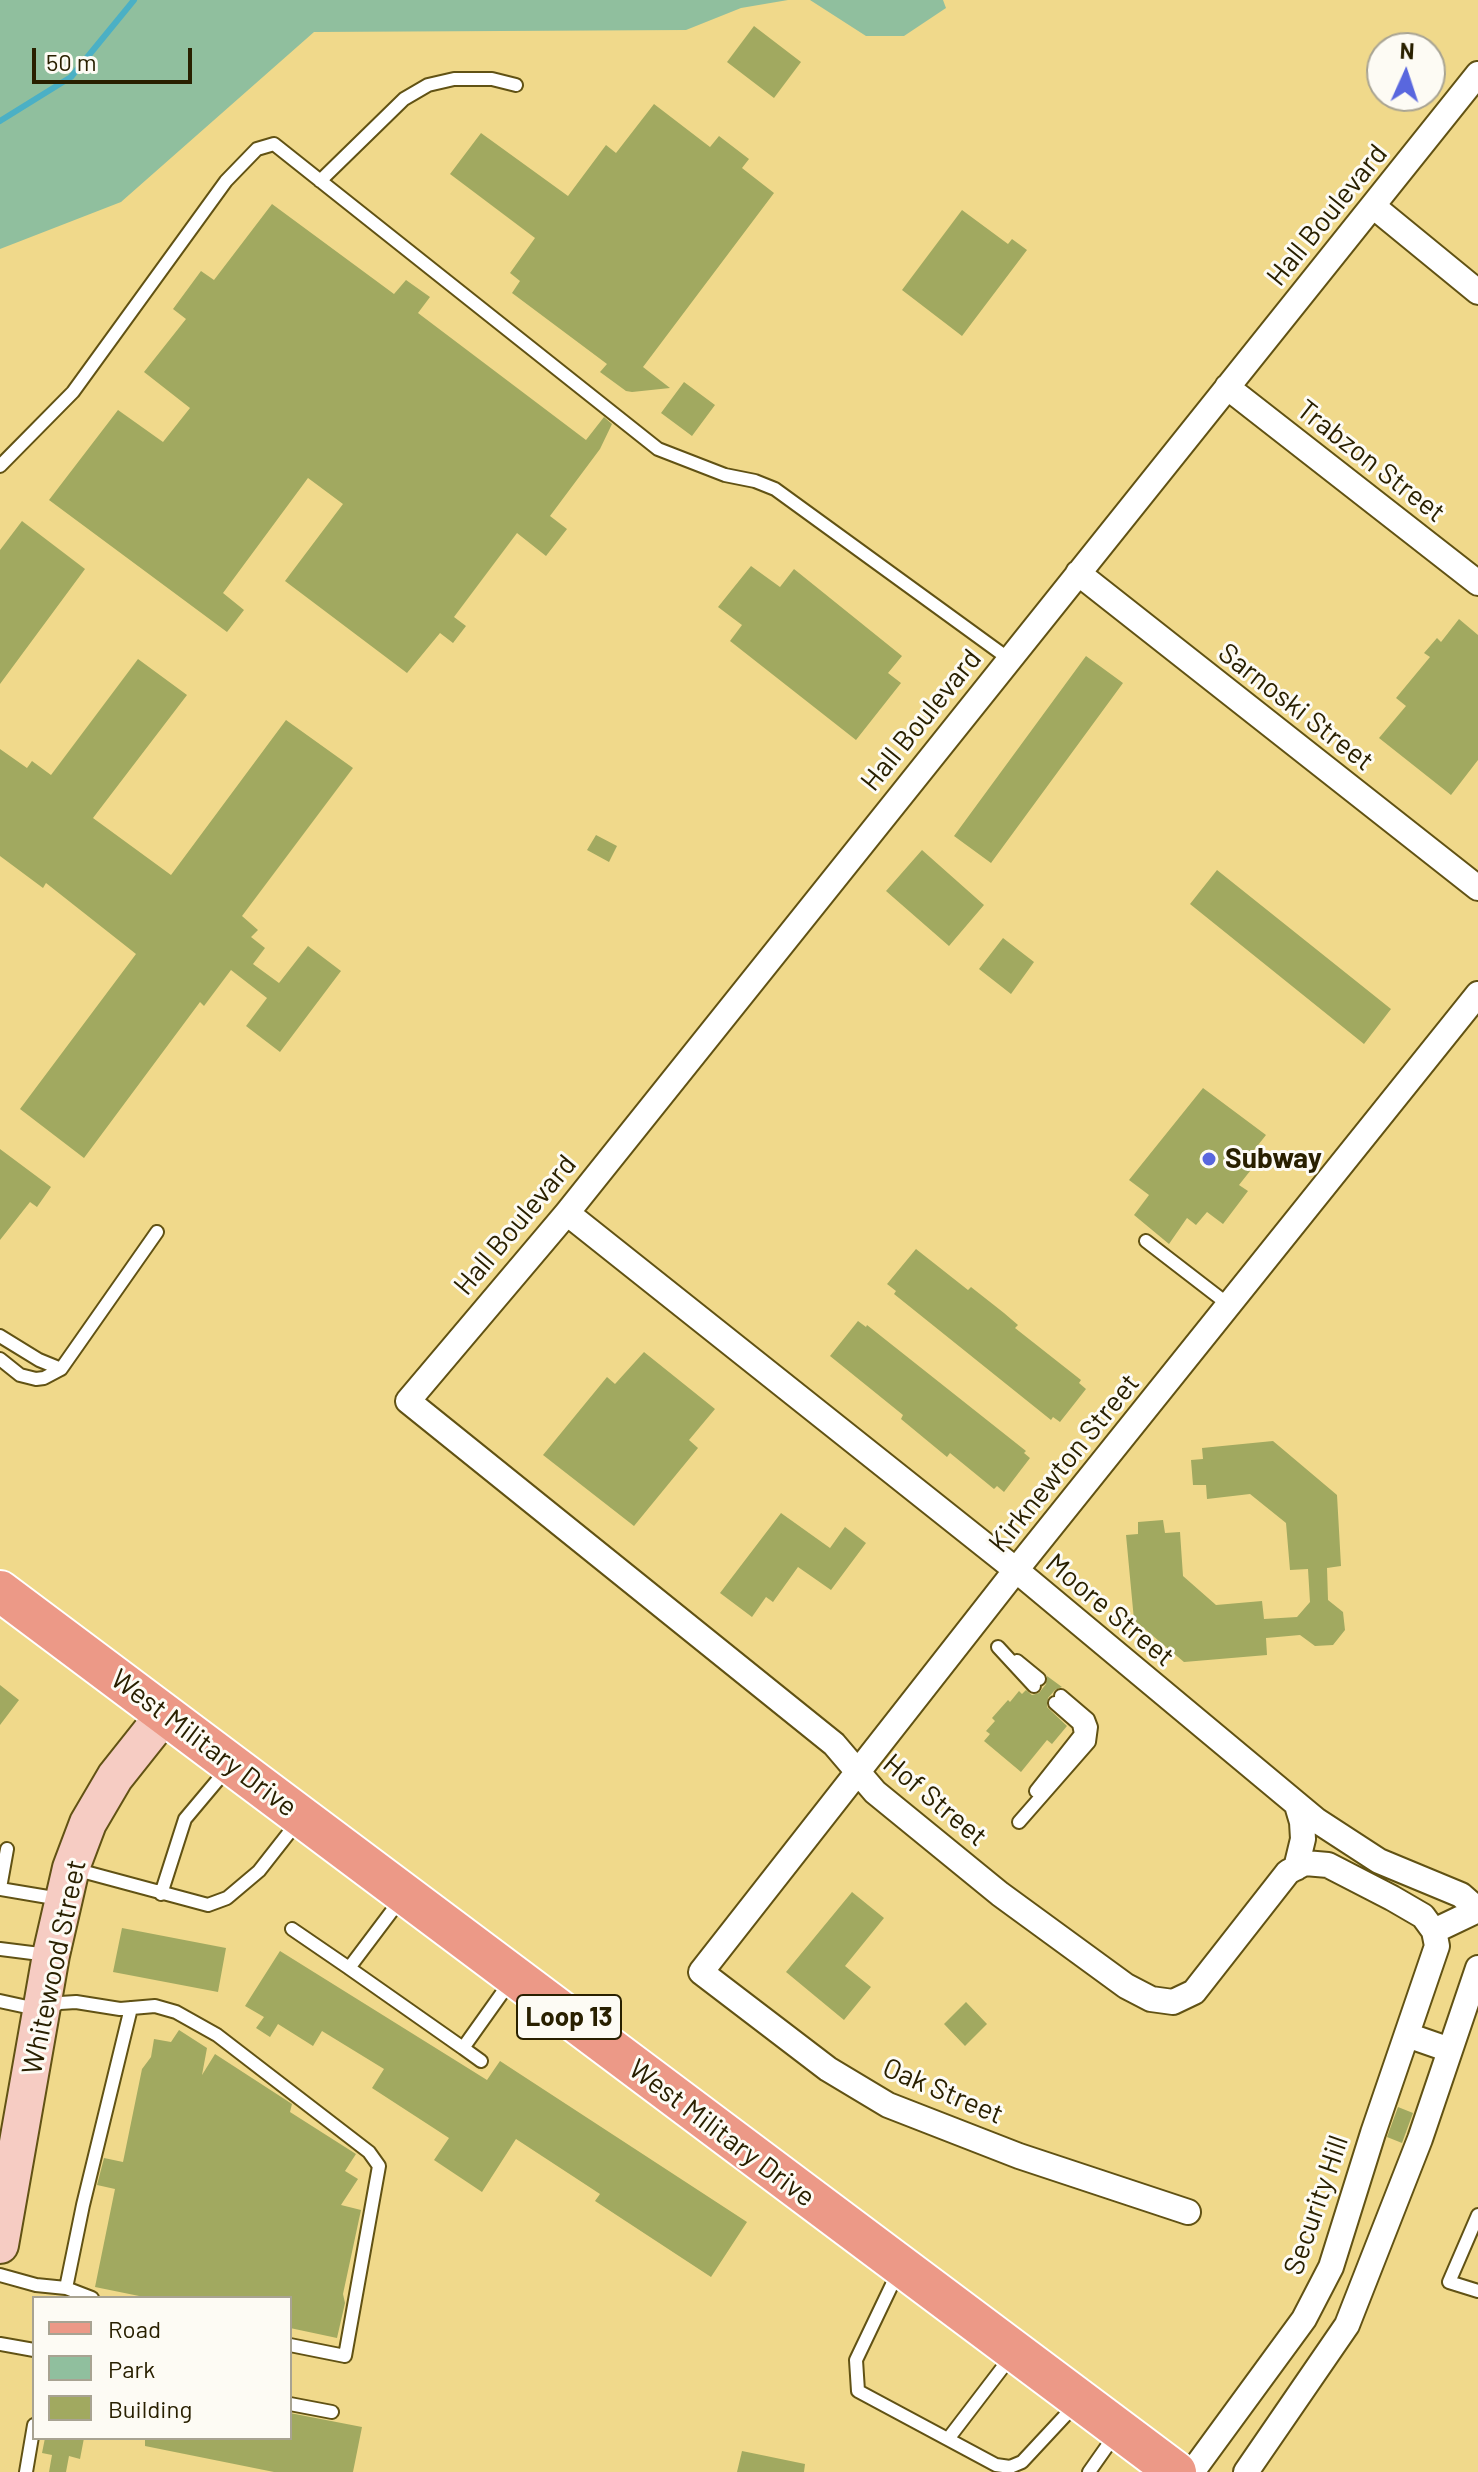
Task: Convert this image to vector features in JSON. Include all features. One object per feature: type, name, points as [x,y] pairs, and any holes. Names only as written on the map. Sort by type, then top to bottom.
[{"type":"main road","name":"West Military Drive","points":[[0,1591],[1176,2472]]},
{"type":"street","name":"Hall Boulevard","points":[[408,1401],[567,1213],[1478,74]]},
{"type":"street","points":[[1373,206],[1478,292]]},
{"type":"street","name":"Trabzon Street","points":[[1227,387],[1478,583]]},
{"type":"street","name":"Sarnoski Street","points":[[1078,573],[1478,888]]},
{"type":"street","name":"Kirknewton Street","points":[[701,1972],[1016,1570],[1478,994]]},
{"type":"street","name":"Moore Street","points":[[567,1213],[1016,1570],[1297,1805],[1379,1861],[1461,1895],[1478,1910]]},
{"type":"street","name":"Hof Street","points":[[408,1401],[834,1744],[875,1792],[1000,1894],[1126,1986],[1151,1999],[1173,2002],[1194,1992],[1286,1875],[1296,1868]]},
{"type":"street","name":"Whitewood Street","points":[[2,2223],[67,1884],[88,1823],[115,1777],[165,1714]]},
{"type":"street","points":[[1296,1868],[1303,1839],[1297,1805]]},
{"type":"street","points":[[1296,1868],[1305,1863],[1328,1865],[1423,1916],[1434,1931],[1478,1910]]},
{"type":"street","name":"Security Hill","points":[[1192,2472],[1304,2319],[1331,2267],[1437,1946],[1434,1931]]},
{"type":"street","points":[[1246,2472],[1347,2325],[1400,2190],[1478,1968]]},
{"type":"street","name":"Oak Street","points":[[701,1972],[828,2069],[888,2105],[1019,2156],[1188,2212]]},
{"type":"street","points":[[1407,2035],[1450,2050]]},
{"type":"street","points":[[1360,2175],[1400,2190]]},
{"type":"lane","points":[[320,181],[404,99],[428,85],[454,79],[492,79],[516,85]]},
{"type":"lane","points":[[0,466],[73,392],[226,181],[257,149],[274,144],[658,449],[725,475],[775,489],[1009,659]]},
{"type":"lane","points":[[0,1359],[20,1375],[36,1379],[61,1369],[157,1232]]},
{"type":"lane","points":[[1146,1241],[1229,1305]]},
{"type":"lane","points":[[0,1336],[39,1360],[61,1369]]},
{"type":"lane","points":[[998,1647],[1036,1682]]},
{"type":"lane","points":[[1017,1820],[1081,1734],[1079,1724],[1058,1700]]},
{"type":"lane","points":[[161,1894],[185,1819],[232,1764]]},
{"type":"lane","points":[[7,1849],[0,1888],[67,1884],[161,1894],[208,1905],[227,1898],[259,1871],[301,1816]]},
{"type":"lane","points":[[349,1968],[405,1894]]},
{"type":"lane","points":[[292,1929],[481,2061]]},
{"type":"lane","points":[[0,1949],[51,1955]]},
{"type":"lane","points":[[463,2048],[514,1976]]},
{"type":"lane","points":[[0,2001],[41,2010],[60,2003],[76,2002],[131,2008],[155,2006],[176,2012],[217,2035],[369,2152],[379,2166],[345,2356],[292,2345]]},
{"type":"lane","points":[[66,2288],[131,2008]]},
{"type":"lane","points":[[1478,2215],[1449,2282],[1478,2291]]},
{"type":"lane","points":[[901,2267],[856,2360],[858,2391],[996,2465],[1015,2469],[1080,2400]]},
{"type":"lane","points":[[0,2275],[36,2285],[66,2288],[87,2296]]},
{"type":"lane","points":[[0,2344],[32,2350]]},
{"type":"lane","points":[[948,2439],[1015,2351]]},
{"type":"lane","points":[[292,2404],[332,2412]]},
{"type":"lane","points":[[1089,2472],[1119,2429]]},
{"type":"lane","points":[[26,2472],[32,2437]]},
{"type":"green space","points":[[0,0],[788,0],[741,8],[686,30],[314,32],[121,202],[0,249]]},
{"type":"green space","points":[[810,0],[943,0],[946,8],[904,36],[866,36]]},
{"type":"building","points":[[754,26],[801,62],[774,98],[727,62]]},
{"type":"building","points":[[654,104],[710,147],[719,136],[749,159],[742,168],[774,193],[643,367],[670,388],[632,392],[600,372],[607,364],[512,293],[520,281],[510,273],[535,238],[450,174],[481,133],[568,196],[606,145],[616,153]]},
{"type":"building","points":[[272,204],[394,294],[406,280],[430,297],[418,313],[586,440],[604,417],[612,424],[600,449],[550,516],[567,529],[546,556],[517,533],[454,617],[466,626],[453,643],[440,633],[407,673],[285,581],[343,504],[308,478],[223,593],[244,610],[227,632],[49,500],[118,410],[163,442],[190,408],[144,372],[186,319],[173,309],[201,271],[214,280]]},
{"type":"building","points":[[962,210],[1008,244],[1012,239],[1027,250],[962,336],[902,290]]},
{"type":"building","points":[[684,382],[715,405],[692,436],[661,413]]},
{"type":"building","points":[[22,521],[85,569],[0,684],[0,550]]},
{"type":"building","points":[[751,566],[780,587],[794,569],[902,656],[888,673],[901,683],[856,740],[730,641],[742,625],[718,607]]},
{"type":"building","points":[[1459,619],[1478,635],[1478,760],[1451,795],[1379,738],[1406,706],[1396,698],[1430,657],[1424,653],[1437,638],[1441,642]]},
{"type":"building","points":[[1086,656],[1123,683],[991,863],[954,836]]},
{"type":"building","points":[[138,659],[187,695],[93,818],[171,875],[286,720],[353,768],[242,916],[258,930],[251,937],[265,948],[253,964],[279,983],[308,946],[341,971],[280,1052],[246,1026],[267,998],[231,970],[204,1006],[200,1002],[84,1158],[20,1109],[136,954],[46,883],[43,888],[0,856],[0,749],[27,768],[32,761],[51,775]]},
{"type":"building","points":[[596,835],[617,846],[609,862],[587,850]]},
{"type":"building","points":[[922,850],[984,905],[949,946],[886,891]]},
{"type":"building","points":[[1217,870],[1391,1009],[1364,1044],[1190,904]]},
{"type":"building","points":[[1003,938],[1034,962],[1011,994],[979,969]]},
{"type":"building","points":[[1203,1088],[1266,1135],[1247,1159],[1254,1166],[1239,1185],[1248,1191],[1223,1224],[1207,1212],[1196,1225],[1187,1218],[1169,1244],[1134,1215],[1149,1195],[1129,1180]]},
{"type":"building","points":[[0,1149],[51,1187],[37,1207],[30,1202],[0,1240]]},
{"type":"building","points":[[916,1249],[968,1290],[971,1287],[1004,1313],[1018,1325],[1015,1328],[1081,1380],[1079,1383],[1086,1389],[1060,1422],[1053,1417],[1051,1420],[894,1294],[896,1291],[887,1284]]},
{"type":"building","points":[[858,1321],[1026,1451],[1024,1453],[1030,1458],[1004,1492],[997,1486],[994,1489],[950,1453],[947,1457],[901,1419],[903,1415],[830,1356]]},
{"type":"building","points":[[644,1352],[715,1409],[689,1440],[698,1448],[634,1526],[543,1455],[607,1377],[615,1384]]},
{"type":"building","points":[[1273,1441],[1337,1495],[1341,1566],[1327,1568],[1328,1600],[1343,1612],[1345,1630],[1333,1645],[1315,1646],[1300,1635],[1266,1638],[1267,1655],[1184,1662],[1134,1620],[1126,1535],[1138,1534],[1138,1522],[1163,1520],[1165,1533],[1180,1532],[1183,1576],[1216,1605],[1262,1601],[1264,1619],[1297,1617],[1310,1602],[1308,1569],[1290,1570],[1286,1523],[1250,1494],[1207,1499],[1206,1485],[1193,1485],[1191,1460],[1203,1459],[1202,1448]]},
{"type":"building","points":[[781,1513],[830,1548],[845,1527],[866,1543],[831,1590],[798,1567],[773,1602],[766,1597],[752,1617],[720,1593]]},
{"type":"building","points":[[1047,1676],[1062,1687],[1048,1698],[1047,1707],[1067,1726],[1052,1744],[1047,1740],[1021,1772],[984,1741],[990,1734],[986,1731],[995,1721],[992,1718],[1008,1700],[1010,1702],[1019,1691],[1022,1694],[1026,1690],[1032,1695],[1039,1693],[1046,1684]]},
{"type":"building","points":[[0,1685],[19,1700],[0,1725]]},
{"type":"building","points":[[852,1892],[884,1918],[845,1966],[871,1987],[844,2020],[786,1972]]},
{"type":"building","points":[[122,1928],[226,1948],[218,1992],[113,1972]]},
{"type":"building","points":[[280,1951],[487,2080],[500,2061],[747,2222],[711,2277],[595,2201],[600,2194],[516,2139],[482,2192],[434,2160],[449,2138],[372,2088],[384,2069],[322,2031],[313,2046],[278,2024],[270,2037],[256,2028],[264,2017],[245,2006]]},
{"type":"building","points":[[966,2002],[987,2024],[965,2046],[944,2024]]},
{"type":"building","points":[[179,2030],[207,2048],[202,2075],[215,2054],[292,2104],[290,2112],[356,2154],[345,2171],[358,2179],[341,2205],[361,2210],[337,2338],[292,2328],[292,2296],[139,2296],[95,2287],[115,2189],[97,2185],[104,2158],[123,2162],[142,2069],[151,2057],[154,2039],[171,2042]]},
{"type":"building","points":[[1398,2107],[1413,2113],[1402,2143],[1387,2137]]},
{"type":"building","points":[[292,2413],[362,2427],[353,2472],[274,2472],[145,2446],[145,2440],[292,2440]]},
{"type":"building","points":[[45,2440],[84,2440],[80,2459],[69,2456],[66,2472],[49,2472],[52,2455],[42,2453]]},
{"type":"building","points":[[742,2451],[805,2464],[804,2472],[737,2472]]},
{"type":"waterway","points":[[0,121],[71,77],[134,0]]},
{"type":"place","name":"Subway","points":[[1209,1159]]}]
